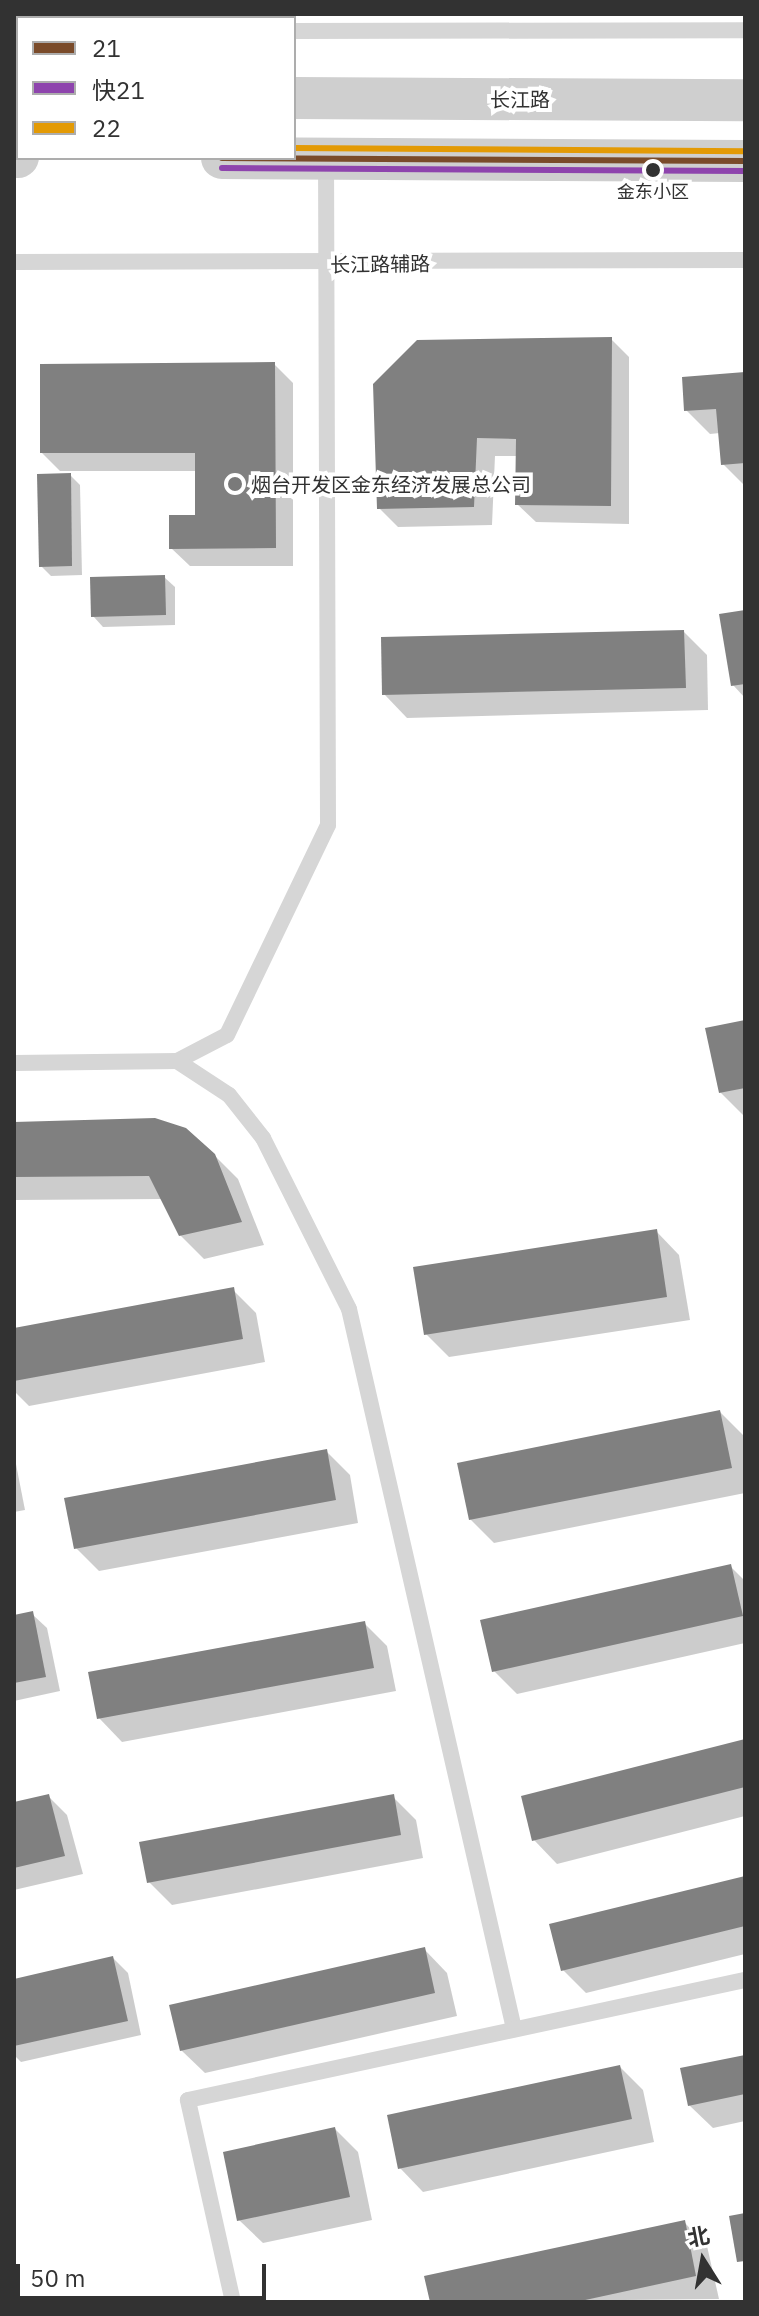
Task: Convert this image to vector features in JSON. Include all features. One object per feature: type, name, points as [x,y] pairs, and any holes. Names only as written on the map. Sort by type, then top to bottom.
[{"type":"main road","name":"长江路","points":[[296,98],[745,100]]},
{"type":"main road","points":[[296,158],[745,161]]},
{"type":"lane","points":[[296,31],[745,30]]},
{"type":"lane","points":[[14,1063],[177,1061],[227,1035],[328,825],[326,158]]},
{"type":"lane","name":"长江路辅路","points":[[14,262],[326,265],[745,260]]},
{"type":"lane","points":[[177,1061],[229,1095],[263,1138],[349,1309],[514,2029]]},
{"type":"lane","points":[[233,2302],[188,2100],[745,1980]]},
{"type":"building","points":[[612,337],[611,506],[515,505],[516,439],[477,438],[474,507],[377,509],[373,384],[417,340]]},
{"type":"building","name":"烟台开发区金东经济发展总公司","points":[[275,362],[276,548],[169,549],[169,515],[195,515],[195,453],[40,453],[40,364]]},
{"type":"building","points":[[745,372],[745,463],[721,465],[716,409],[684,411],[682,377]]},
{"type":"building","points":[[71,473],[72,566],[39,567],[37,474]]},
{"type":"building","points":[[165,575],[166,615],[91,617],[90,577]]},
{"type":"building","points":[[745,610],[745,684],[731,686],[719,614]]},
{"type":"building","points":[[684,630],[686,688],[382,695],[381,637]]},
{"type":"building","points":[[745,1020],[745,1088],[719,1093],[705,1028]]},
{"type":"building","points":[[155,1118],[186,1128],[215,1154],[242,1222],[179,1236],[149,1176],[14,1177],[14,1122]]},
{"type":"building","points":[[657,1229],[667,1297],[424,1335],[413,1267]]},
{"type":"building","points":[[234,1287],[243,1339],[14,1381],[14,1328]]},
{"type":"building","points":[[720,1410],[732,1468],[469,1520],[457,1463]]},
{"type":"building","points":[[327,1449],[336,1500],[74,1549],[64,1498]]},
{"type":"building","points":[[731,1564],[743,1616],[492,1672],[480,1620]]},
{"type":"building","points":[[33,1611],[46,1677],[14,1683],[14,1615]]},
{"type":"building","points":[[365,1621],[374,1668],[97,1719],[88,1672]]},
{"type":"building","points":[[745,1739],[745,1787],[532,1841],[521,1796]]},
{"type":"building","points":[[49,1794],[65,1856],[14,1868],[14,1802]]},
{"type":"building","points":[[394,1794],[401,1835],[147,1883],[139,1842]]},
{"type":"building","points":[[745,1876],[745,1926],[561,1971],[549,1924]]},
{"type":"building","points":[[425,1947],[435,1993],[180,2051],[169,2005]]},
{"type":"building","points":[[113,1956],[128,2021],[14,2046],[14,1979]]},
{"type":"building","points":[[745,2055],[745,2094],[688,2106],[680,2068]]},
{"type":"building","points":[[620,2065],[632,2119],[398,2169],[387,2115]]},
{"type":"building","points":[[335,2127],[350,2197],[237,2221],[223,2152]]},
{"type":"building","points":[[745,2213],[745,2261],[737,2262],[729,2216]]},
{"type":"building","points":[[685,2220],[696,2276],[576,2302],[430,2302],[424,2276]]},
{"type":"transit line","name":"22","points":[[296,148],[745,151]]},
{"type":"transit line","name":"21","points":[[296,158],[745,161]]},
{"type":"transit line","name":"快21","points":[[222,168],[745,171]]},
{"type":"place","name":"金东小区","points":[[653,170]]},
{"type":"place","name":"烟台开发区金东经济发展总公司","points":[[235,484]]}]
